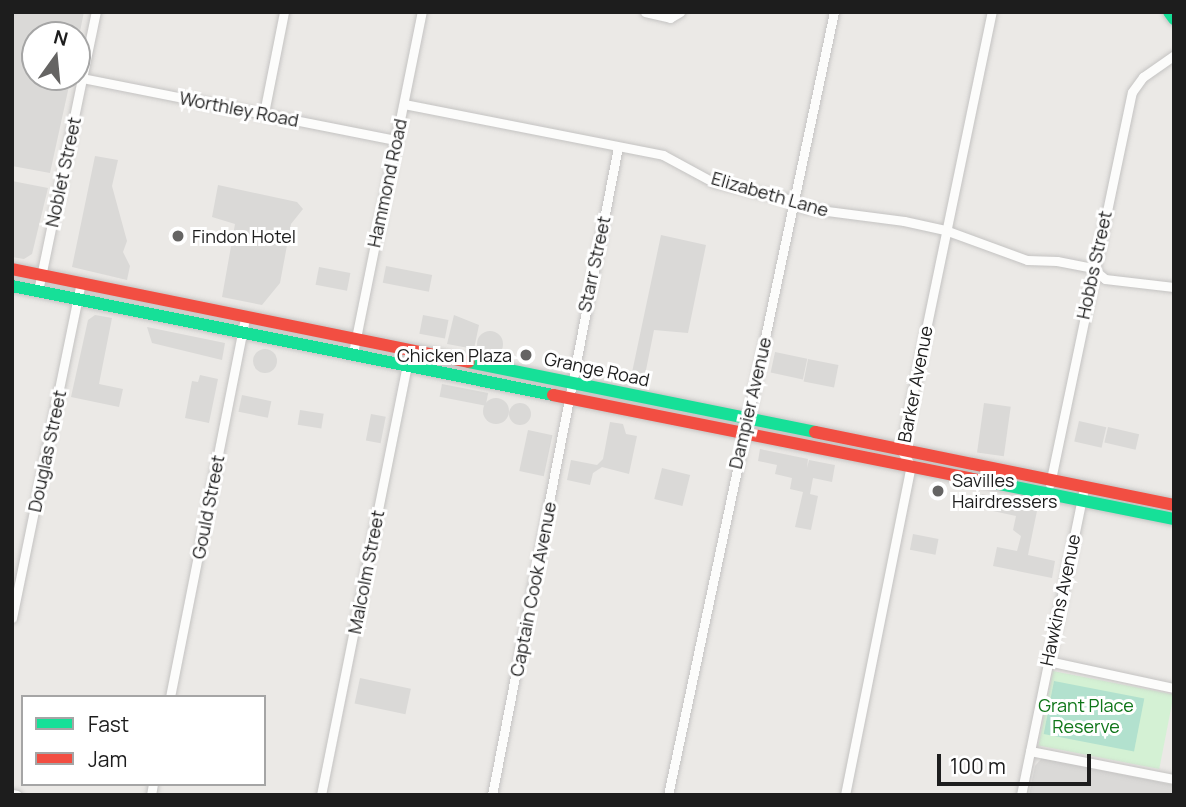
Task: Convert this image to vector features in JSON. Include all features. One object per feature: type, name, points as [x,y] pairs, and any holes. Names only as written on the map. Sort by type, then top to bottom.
[{"type":"main road","points":[[1169,12],[1174,19]]},
{"type":"main road","name":"Grange Road","points":[[12,269],[1174,505]]},
{"type":"main road","name":"Grange Road","points":[[12,285],[1174,519]]},
{"type":"street","name":"Noblet Street","points":[[91,36],[96,12]]},
{"type":"street","points":[[264,113],[284,12]]},
{"type":"street","name":"Hammond Road","points":[[353,353],[422,12]]},
{"type":"street","points":[[645,12],[670,18],[680,12]]},
{"type":"street","name":"Dampier Avenue","points":[[668,795],[741,432],[749,419],[834,12]]},
{"type":"street","name":"Barker Avenue","points":[[845,795],[911,467],[901,450],[992,12]]},
{"type":"street","name":"Hobbs Street","points":[[1048,494],[1092,268],[1132,92],[1143,76],[1174,55]]},
{"type":"street","name":"Worthley Road","points":[[91,80],[396,140]]},
{"type":"street","name":"Noblet Street","points":[[38,291],[79,91]]},
{"type":"street","name":"Elizabeth Lane","points":[[404,104],[663,155],[728,187],[793,200],[830,213],[853,212],[945,230],[1027,260],[1092,268],[1105,279],[1174,287]]},
{"type":"street","name":"Starr Street","points":[[571,382],[618,147]]},
{"type":"street","name":"Douglas Street","points":[[12,618],[81,283]]},
{"type":"street","name":"Gould Street","points":[[170,695],[245,317]]},
{"type":"street","name":"Malcolm Street","points":[[321,795],[410,349]]},
{"type":"street","name":"Captain Cook Avenue","points":[[492,795],[571,397],[571,382]]},
{"type":"street","name":"Hawkins Avenue","points":[[1021,795],[1084,487]]},
{"type":"street","points":[[1048,661],[1174,688]]},
{"type":"street","points":[[1030,751],[1174,779]]},
{"type":"shaded area","points":[[12,12],[84,12],[82,21],[21,21],[21,91],[68,91],[50,173],[12,166]]},
{"type":"shaded area","points":[[95,156],[118,160],[112,186],[127,241],[123,252],[130,266],[127,280],[72,267]]},
{"type":"shaded area","points":[[12,181],[48,188],[32,254],[24,259],[12,257]]},
{"type":"shaded area","points":[[218,185],[297,202],[303,209],[291,224],[280,283],[262,305],[222,297],[235,224],[212,217]]},
{"type":"shaded area","points":[[661,235],[706,245],[688,333],[654,330],[643,385],[630,382]]},
{"type":"shaded area","points":[[386,266],[432,275],[429,292],[383,283]]},
{"type":"shaded area","points":[[319,267],[350,273],[347,291],[316,285]]},
{"type":"shaded area","points":[[95,315],[112,318],[99,384],[123,389],[119,407],[71,397],[88,320]]},
{"type":"shaded area","points":[[423,315],[449,320],[445,339],[419,334]]},
{"type":"shaded area","points":[[454,315],[479,325],[474,349],[447,344]]},
{"type":"shaded area","points":[[147,327],[225,343],[222,360],[152,343]]},
{"type":"shaded area","points":[[490,331],[499,335],[503,344],[499,353],[490,357],[481,353],[477,344],[481,335]]},
{"type":"shaded area","points":[[265,349],[273,353],[277,361],[273,369],[265,373],[257,369],[253,361],[257,353]]},
{"type":"shaded area","points":[[775,352],[807,359],[803,379],[771,373]]},
{"type":"shaded area","points":[[808,359],[838,365],[834,387],[804,382]]},
{"type":"shaded area","points":[[200,375],[218,379],[209,423],[185,418],[192,381],[198,382]]},
{"type":"shaded area","points":[[442,384],[488,393],[486,406],[440,397]]},
{"type":"shaded area","points":[[242,395],[271,401],[268,418],[238,412]]},
{"type":"shaded area","points":[[496,398],[505,402],[509,411],[505,420],[496,424],[487,420],[483,411],[487,402]]},
{"type":"shaded area","points":[[520,403],[528,406],[531,414],[528,422],[520,425],[512,422],[509,414],[512,406]]},
{"type":"shaded area","points":[[984,403],[1011,407],[1004,456],[977,453]]},
{"type":"shaded area","points":[[300,410],[324,414],[321,429],[298,425]]},
{"type":"shaded area","points":[[371,414],[386,417],[381,443],[366,441]]},
{"type":"shaded area","points":[[1079,421],[1106,427],[1102,448],[1074,441]]},
{"type":"shaded area","points":[[610,422],[623,424],[626,434],[637,436],[629,474],[602,467],[593,473],[590,485],[567,480],[571,460],[597,465],[603,459]]},
{"type":"shaded area","points":[[1108,427],[1139,434],[1136,450],[1104,443]]},
{"type":"shaded area","points":[[528,430],[552,435],[544,476],[519,471]]},
{"type":"shaded area","points":[[760,449],[808,459],[807,468],[809,460],[835,465],[832,482],[813,478],[810,494],[818,496],[811,530],[795,527],[803,492],[790,489],[792,478],[775,474],[777,465],[758,461]]},
{"type":"shaded area","points":[[662,468],[690,475],[682,506],[654,499]]},
{"type":"shaded area","points":[[982,494],[1038,506],[1028,555],[1055,561],[1052,578],[993,566],[997,547],[1017,551],[1021,536],[1013,530],[1016,516],[979,508]]},
{"type":"shaded area","points":[[913,534],[939,539],[935,555],[910,550]]},
{"type":"shaded area","points":[[360,678],[411,689],[405,714],[355,703]]},
{"type":"shaded area","points":[[1042,758],[1174,785],[1174,795],[1029,795],[1035,766]]},
{"type":"green space","name":"Grant Place Reserve","points":[[1053,671],[1174,694],[1159,769],[1038,746]]},
{"type":"green space","points":[[1054,681],[1144,699],[1134,752],[1044,734]]},
{"type":"traffic: fast","points":[[1169,12],[1174,19]]},
{"type":"traffic: fast","points":[[12,286],[553,395]]},
{"type":"traffic: fast","points":[[469,362],[815,432]]},
{"type":"traffic: fast","points":[[990,482],[1174,519]]},
{"type":"traffic: jam","points":[[12,269],[469,362]]},
{"type":"traffic: jam","points":[[553,395],[990,482]]},
{"type":"traffic: jam","points":[[815,432],[1174,505]]},
{"type":"place","name":"Findon Hotel","points":[[178,236]]},
{"type":"place","name":"Chicken Plaza","points":[[526,355]]},
{"type":"place","name":"Savilles Hairdressers","points":[[938,491]]}]
